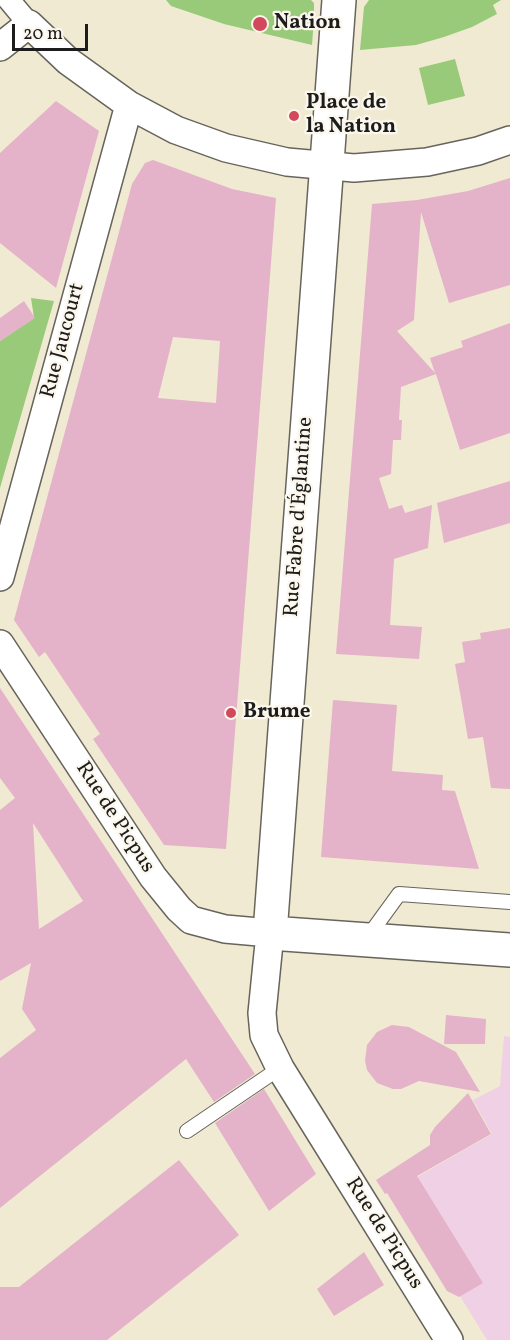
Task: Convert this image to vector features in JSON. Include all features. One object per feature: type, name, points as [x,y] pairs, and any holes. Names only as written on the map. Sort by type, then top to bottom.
[{"type":"street","points":[[9,0],[29,24],[68,61],[129,105],[176,130],[226,148],[287,162],[327,167],[369,167],[427,162],[478,151],[510,140]]},
{"type":"street","name":"Rue Fabre d'Églantine","points":[[264,1035],[262,1013],[270,933],[274,851],[339,0]]},
{"type":"street","points":[[0,47],[29,24]]},
{"type":"street","name":"Rue Jaucourt","points":[[0,577],[129,105]]},
{"type":"street","name":"Rue de Picpus","points":[[1,648],[153,877],[179,909],[191,920],[225,929],[270,933]]},
{"type":"street","points":[[270,933],[510,950]]},
{"type":"street","name":"Rue de Picpus","points":[[264,1035],[280,1068],[449,1340]]},
{"type":"lane","points":[[366,940],[399,894],[510,902]]},
{"type":"lane","points":[[188,1131],[280,1068]]},
{"type":"shaded area","points":[[504,1036],[510,1037],[510,1340],[487,1340],[460,1296],[417,1177],[492,1134],[473,1100],[500,1086]]},
{"type":"green space","points":[[166,0],[311,0],[314,3],[312,45],[224,24],[171,6]]},
{"type":"green space","points":[[369,0],[501,0],[493,5],[497,14],[472,27],[444,37],[416,45],[360,50],[364,7]]},
{"type":"green space","points":[[455,59],[465,96],[428,105],[419,68]]},
{"type":"green space","points":[[31,298],[54,301],[0,488],[0,341],[34,318]]},
{"type":"building","points":[[56,101],[99,131],[56,288],[0,243],[0,153]]},
{"type":"building","points":[[153,160],[232,189],[276,198],[226,849],[164,845],[93,739],[100,734],[45,652],[39,657],[14,620],[132,184],[145,163]],"holes":[[[173,337],[220,341],[216,403],[158,398]]]},
{"type":"building","points":[[510,178],[510,285],[449,303],[421,212],[414,320],[397,331],[435,373],[430,358],[463,347],[461,341],[510,323],[510,433],[460,450],[436,374],[401,387],[399,420],[402,420],[401,440],[393,440],[391,474],[379,478],[389,509],[402,505],[405,513],[432,505],[428,548],[394,559],[390,625],[422,627],[419,659],[336,654],[372,204],[417,200],[468,191]]},
{"type":"building","points":[[24,301],[35,318],[0,341],[0,318]]},
{"type":"building","points":[[510,481],[510,523],[444,543],[437,503]]},
{"type":"building","points":[[510,628],[510,789],[491,788],[483,737],[468,739],[455,664],[465,662],[462,642],[481,639],[480,633]]},
{"type":"building","points":[[0,688],[255,1074],[214,1102],[186,1059],[0,1208],[0,1058],[36,1030],[22,1009],[31,963],[0,981],[0,810],[15,798],[0,778]],"holes":[[[33,823],[83,901],[39,929]]]},
{"type":"building","points":[[333,700],[397,705],[392,771],[443,775],[442,790],[455,791],[479,869],[321,857]]},
{"type":"building","points":[[446,1015],[486,1019],[485,1044],[444,1044]]},
{"type":"building","points":[[392,1025],[409,1027],[456,1052],[480,1092],[419,1081],[401,1089],[393,1089],[377,1083],[367,1070],[365,1061],[367,1045],[377,1032]]},
{"type":"building","points":[[264,1089],[316,1174],[269,1211],[215,1123]]},
{"type":"building","points":[[468,1093],[491,1134],[417,1176],[483,1283],[459,1297],[447,1291],[387,1193],[385,1194],[376,1180],[430,1145],[430,1135],[435,1127]]},
{"type":"building","points":[[179,1160],[239,1235],[107,1340],[0,1340],[0,1287],[19,1287]]},
{"type":"building","points":[[364,1252],[384,1285],[334,1316],[317,1289]]},
{"type":"place","name":"Nation","points":[[260,24]]},
{"type":"place","name":"Place de la Nation","points":[[294,116]]},
{"type":"place","name":"Brume","points":[[231,713]]}]
